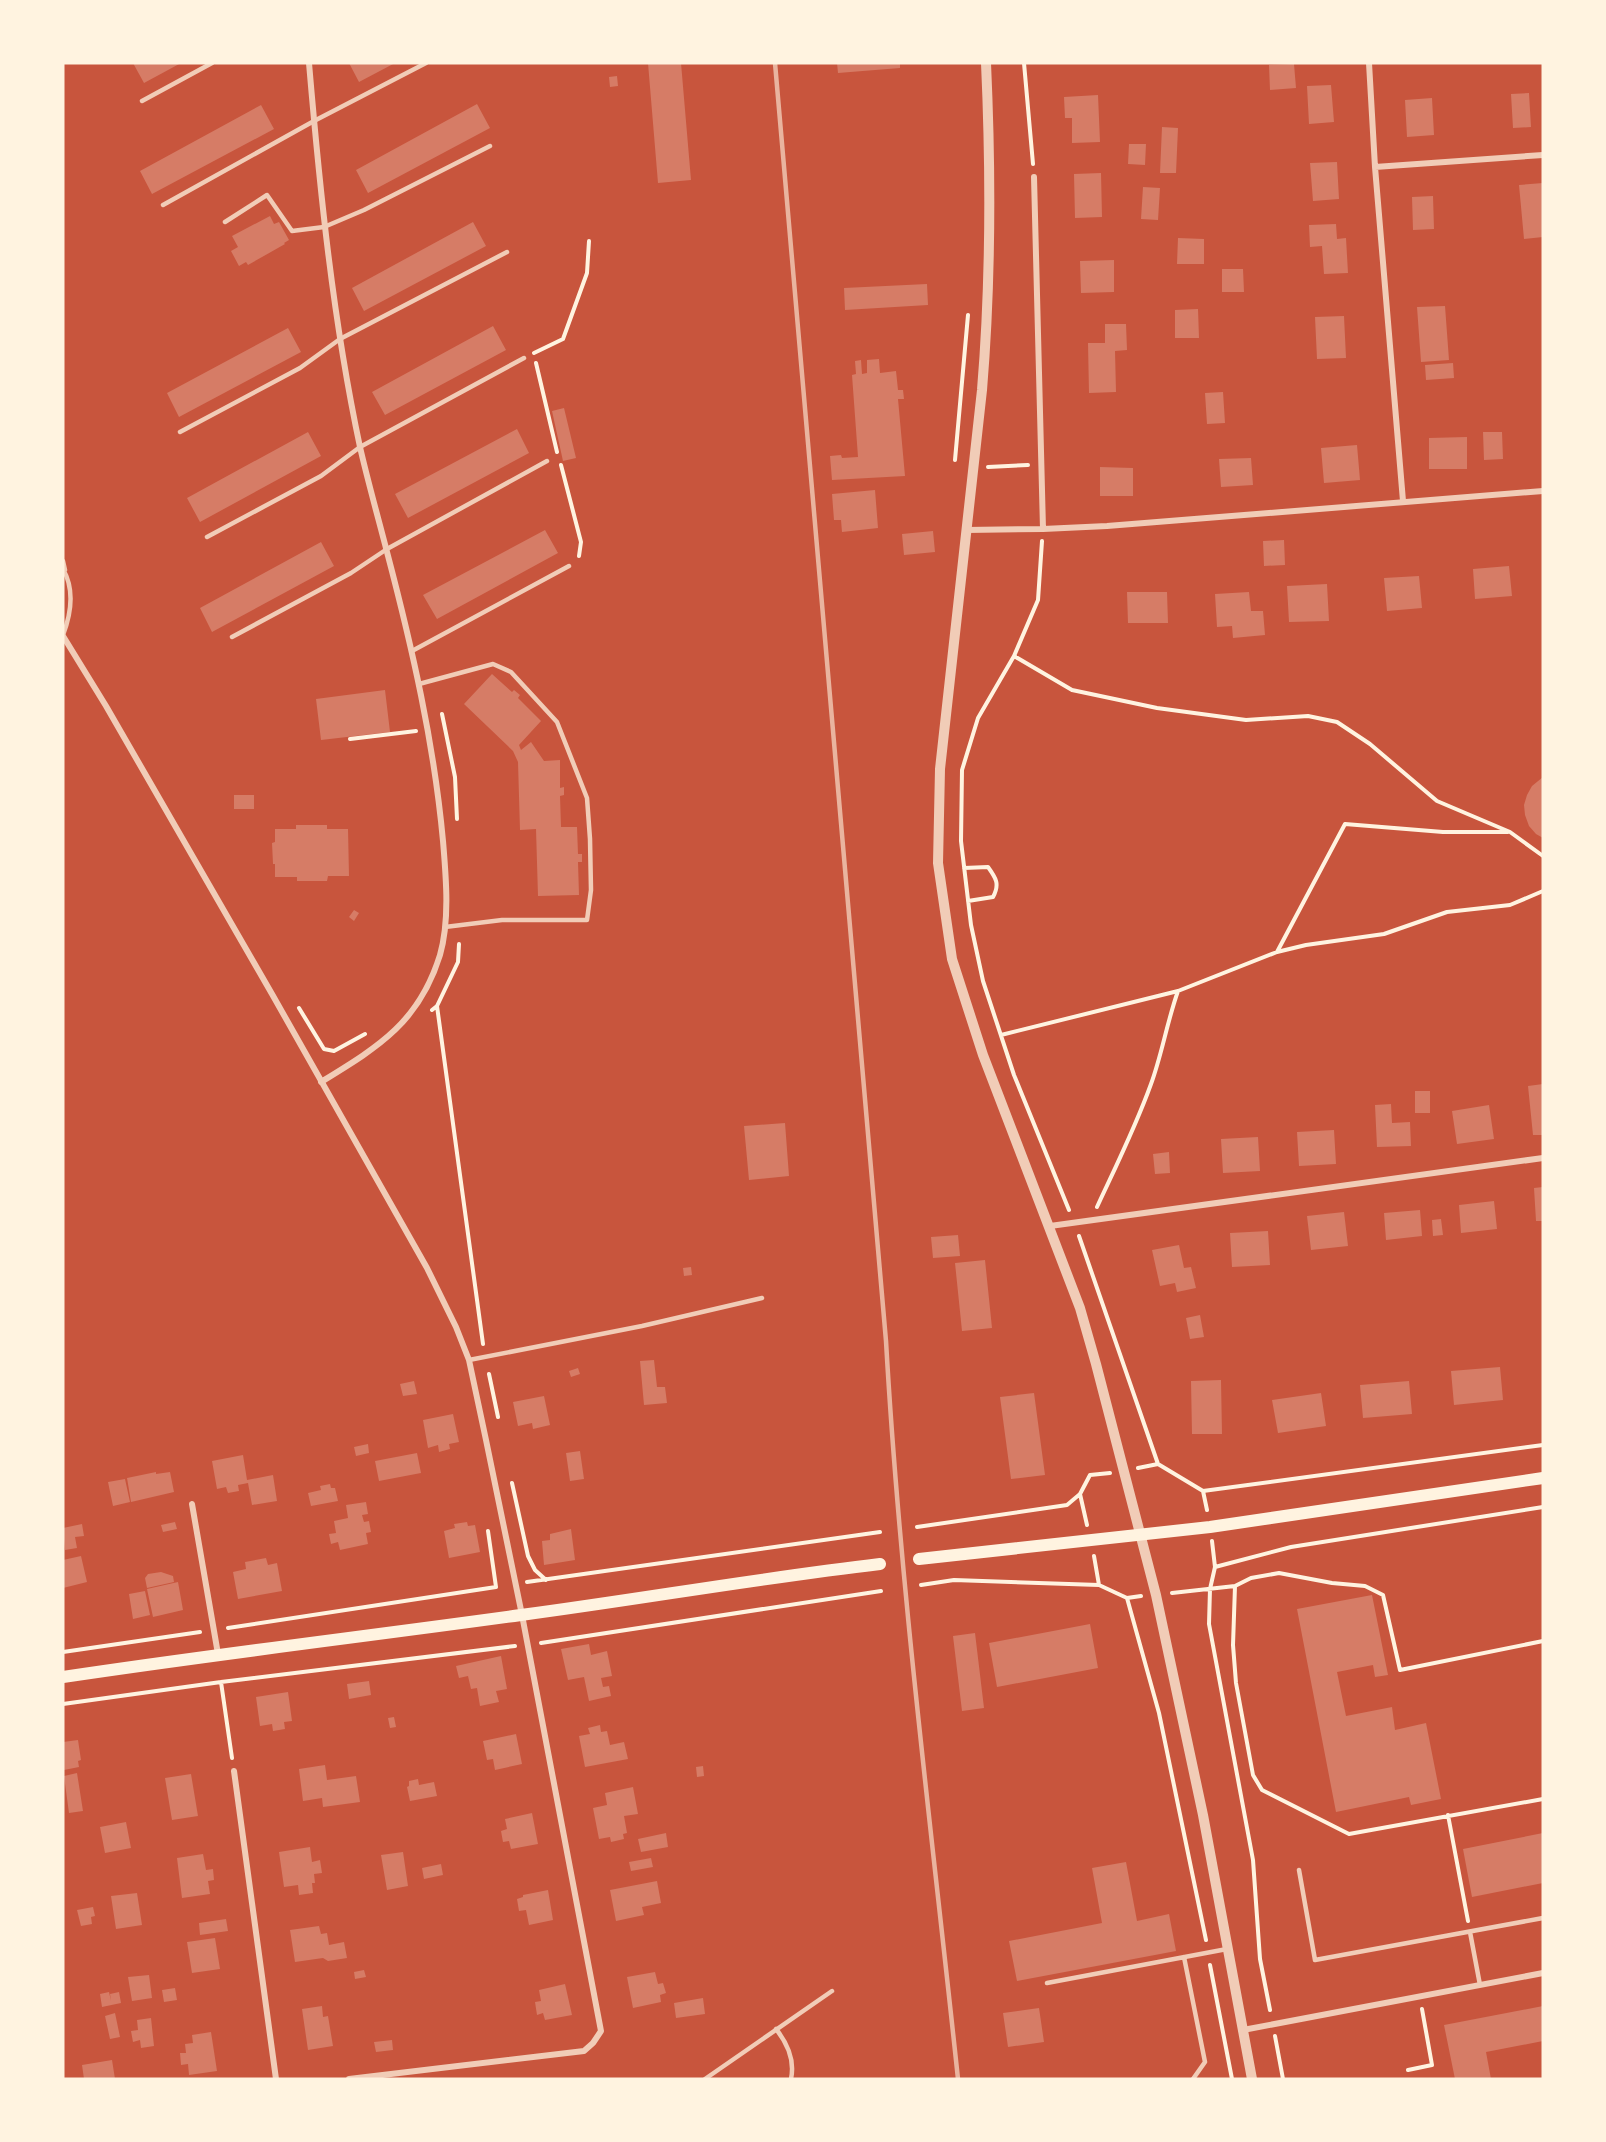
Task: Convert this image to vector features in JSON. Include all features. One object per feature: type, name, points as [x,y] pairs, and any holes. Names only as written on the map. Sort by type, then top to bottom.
[{"type":"main road","points":[[919,1559],[1210,1527],[1543,1478]]},
{"type":"main road","points":[[63,1677],[880,1564]]},
{"type":"street","points":[[309,63],[324,227],[340,339],[360,447],[419,684],[436,775],[444,859],[444,927],[441,951],[433,976],[417,1005],[403,1023],[361,1057],[321,1082]]},
{"type":"street","points":[[986,63],[990,193],[989,275],[982,390],[940,769],[938,863],[952,959],[983,1056],[1050,1226],[1083,1319],[1156,1595],[1190,1753],[1252,2079]]},
{"type":"street","points":[[1369,63],[1375,167],[1403,501]]},
{"type":"street","points":[[1375,167],[1543,155]]},
{"type":"street","points":[[1034,177],[1043,529]]},
{"type":"street","points":[[965,530],[1107,526],[1543,490]]},
{"type":"street","points":[[63,636],[117,726],[427,1268],[456,1327],[469,1360],[522,1615],[601,2031],[584,2051],[349,2079]]},
{"type":"street","points":[[1050,1226],[1543,1158]]},
{"type":"street","points":[[192,1504],[218,1654]]},
{"type":"street","points":[[234,1771],[276,2079]]},
{"type":"street","points":[[1243,2030],[1543,1973]]},
{"type":"lane","points":[[142,101],[212,63]]},
{"type":"lane","points":[[163,205],[314,121],[426,63]]},
{"type":"lane","points":[[225,222],[267,195],[292,231],[324,227],[364,210],[490,146]]},
{"type":"lane","points":[[180,432],[300,368],[340,339],[507,252]]},
{"type":"lane","points":[[207,537],[321,476],[360,447],[524,358]]},
{"type":"lane","points":[[232,637],[351,573],[387,549],[547,461]]},
{"type":"lane","points":[[63,561],[71,591],[70,616],[63,636]]},
{"type":"lane","points":[[412,651],[569,566]]},
{"type":"lane","points":[[419,684],[493,664],[511,672],[557,722],[587,798],[591,890],[587,920],[502,920],[444,927]]},
{"type":"lane","points":[[469,1360],[642,1326],[762,1298]]},
{"type":"lane","points":[[1299,1870],[1316,1960],[1543,1918]]},
{"type":"lane","points":[[1470,1932],[1480,1985]]},
{"type":"lane","points":[[1047,1983],[1227,1948]]},
{"type":"lane","points":[[1184,1957],[1205,2062],[1193,2079]]},
{"type":"lane","points":[[705,2079],[832,1990]]},
{"type":"lane","points":[[776,2029],[788,2044],[791,2079]]},
{"type":"path","points":[[1024,63],[1034,177]]},
{"type":"path","points":[[524,358],[563,339],[587,273],[589,241]]},
{"type":"path","points":[[954,469],[968,307]]},
{"type":"path","points":[[985,467],[1041,464]]},
{"type":"path","points":[[1043,529],[1038,600],[1014,656],[978,718],[962,770],[961,841],[970,925],[983,981],[1014,1076],[1074,1224],[1158,1464],[1203,1491],[1543,1445]]},
{"type":"path","points":[[1014,656],[1072,690],[1157,708],[1246,720],[1308,716],[1336,722],[1370,744],[1437,801],[1510,832],[1543,856]]},
{"type":"path","points":[[416,720],[420,740]]},
{"type":"path","points":[[350,739],[418,731]]},
{"type":"path","points":[[1277,952],[1345,824],[1443,832],[1510,832]]},
{"type":"path","points":[[964,868],[988,867],[997,879],[997,889],[993,897],[968,901]]},
{"type":"path","points":[[1001,1035],[1179,991],[1277,952],[1306,945],[1384,934],[1447,912],[1510,904],[1543,891]]},
{"type":"path","points":[[427,1015],[437,1006],[458,962],[461,925]]},
{"type":"path","points":[[433,976],[484,1357],[496,1400],[498,1421]]},
{"type":"path","points":[[1091,1221],[1132,1134],[1152,1082],[1168,1020],[1179,991]]},
{"type":"path","points":[[297,1005],[321,1046],[328,1051],[375,1028]]},
{"type":"path","points":[[1110,1462],[1113,1473]]},
{"type":"path","points":[[511,1479],[528,1556],[535,1570],[546,1580]]},
{"type":"path","points":[[1203,1491],[1215,1568],[1210,1589],[1209,1624],[1253,1860],[1260,1959],[1283,2079]]},
{"type":"path","points":[[917,1527],[1067,1505],[1080,1494]]},
{"type":"path","points":[[1215,1568],[1291,1546],[1543,1507]]},
{"type":"path","points":[[488,1528],[496,1587]]},
{"type":"path","points":[[63,1652],[880,1532]]},
{"type":"path","points":[[1210,1589],[1235,1586],[1251,1578],[1279,1573],[1332,1583],[1365,1586],[1383,1595],[1400,1670],[1543,1641]]},
{"type":"path","points":[[921,1585],[954,1580],[1099,1585],[1127,1598],[1159,1713],[1232,2079]]},
{"type":"path","points":[[1235,1586],[1233,1645],[1236,1683],[1253,1775],[1262,1790],[1349,1834],[1543,1799]]},
{"type":"path","points":[[63,1704],[221,1682],[527,1645],[881,1591]]},
{"type":"path","points":[[221,1682],[234,1771]]},
{"type":"path","points":[[1448,1815],[1470,1932]]},
{"type":"path","points":[[1408,2070],[1432,2065],[1420,1997]]},
{"type":"building","points":[[133,63],[181,63],[144,83]]},
{"type":"building","points":[[349,63],[395,63],[359,82]]},
{"type":"building","points":[[648,63],[681,63],[691,180],[658,183]]},
{"type":"building","points":[[837,63],[900,63],[900,68],[838,73]]},
{"type":"building","points":[[1294,64],[1296,88],[1270,90],[1269,65]]},
{"type":"building","points":[[617,76],[618,86],[610,87],[609,77]]},
{"type":"building","points":[[1331,85],[1334,122],[1309,124],[1307,86]]},
{"type":"building","points":[[1529,93],[1531,127],[1513,128],[1511,94]]},
{"type":"building","points":[[1098,95],[1100,142],[1072,143],[1072,118],[1065,118],[1064,97]]},
{"type":"building","points":[[1432,98],[1434,135],[1407,137],[1405,100]]},
{"type":"building","points":[[477,104],[490,128],[368,193],[356,170]]},
{"type":"building","points":[[261,105],[274,129],[152,194],[140,171]]},
{"type":"building","points":[[1162,127],[1178,128],[1176,173],[1160,173]]},
{"type":"building","points":[[1129,144],[1146,144],[1145,165],[1128,164]]},
{"type":"building","points":[[1337,162],[1339,199],[1313,201],[1310,163]]},
{"type":"building","points":[[1101,173],[1102,217],[1075,218],[1074,174]]},
{"type":"building","points":[[1543,183],[1543,237],[1524,239],[1519,185]]},
{"type":"building","points":[[1143,187],[1160,188],[1158,220],[1141,219]]},
{"type":"building","points":[[1433,196],[1434,229],[1413,230],[1412,197]]},
{"type":"building","points":[[270,216],[274,224],[279,222],[289,240],[248,265],[246,262],[239,266],[231,251],[238,247],[232,236]]},
{"type":"building","points":[[473,222],[486,246],[364,311],[352,288]]},
{"type":"building","points":[[1336,224],[1337,239],[1346,238],[1348,273],[1324,274],[1322,246],[1310,247],[1309,225]]},
{"type":"building","points":[[1178,238],[1204,239],[1204,264],[1177,264]]},
{"type":"building","points":[[1114,260],[1114,292],[1081,293],[1080,261]]},
{"type":"building","points":[[1222,269],[1243,269],[1244,292],[1222,292]]},
{"type":"building","points":[[927,284],[928,305],[845,310],[844,288]]},
{"type":"building","points":[[1445,306],[1449,360],[1421,362],[1417,307]]},
{"type":"building","points":[[1198,309],[1199,338],[1175,338],[1175,310]]},
{"type":"building","points":[[1344,316],[1346,358],[1317,359],[1315,317]]},
{"type":"building","points":[[1105,324],[1126,324],[1127,350],[1115,351],[1116,392],[1089,393],[1088,343],[1105,343]]},
{"type":"building","points":[[493,326],[506,350],[385,415],[372,392]]},
{"type":"building","points":[[288,328],[301,352],[179,417],[167,393]]},
{"type":"building","points":[[879,359],[880,373],[896,371],[898,390],[903,390],[904,399],[898,399],[905,476],[832,480],[830,456],[858,457],[852,375],[856,374],[855,361],[861,360],[862,374],[867,373],[867,360]]},
{"type":"building","points":[[1453,363],[1454,378],[1426,380],[1425,365]]},
{"type":"building","points":[[1223,392],[1225,423],[1207,424],[1205,393]]},
{"type":"building","points":[[564,408],[576,458],[563,461],[552,411]]},
{"type":"building","points":[[517,429],[529,453],[408,518],[395,494]]},
{"type":"building","points":[[308,432],[321,456],[200,522],[187,498]]},
{"type":"building","points":[[1483,432],[1502,432],[1503,459],[1484,460]]},
{"type":"building","points":[[1467,437],[1467,469],[1429,469],[1429,438]]},
{"type":"building","points":[[1357,445],[1360,480],[1324,483],[1321,448]]},
{"type":"building","points":[[1251,458],[1253,485],[1221,487],[1219,459]]},
{"type":"building","points":[[1100,467],[1133,468],[1133,496],[1100,496]]},
{"type":"building","points":[[875,490],[878,528],[842,532],[841,520],[834,520],[832,494]]},
{"type":"building","points":[[545,530],[558,553],[437,619],[423,595]]},
{"type":"building","points":[[933,531],[935,552],[904,555],[902,534]]},
{"type":"building","points":[[1284,540],[1285,565],[1264,566],[1263,541]]},
{"type":"building","points":[[321,542],[334,566],[212,632],[200,608]]},
{"type":"building","points":[[1509,566],[1512,596],[1475,599],[1473,569]]},
{"type":"building","points":[[1419,576],[1422,608],[1387,611],[1384,578]]},
{"type":"building","points":[[1327,584],[1329,621],[1289,622],[1287,586]]},
{"type":"building","points":[[1127,592],[1167,592],[1168,623],[1128,623]]},
{"type":"building","points":[[1249,592],[1251,611],[1263,611],[1265,635],[1233,638],[1232,626],[1217,627],[1215,594]]},
{"type":"building","points":[[492,674],[512,692],[514,690],[520,695],[518,698],[541,721],[519,745],[521,750],[531,742],[544,761],[560,760],[560,788],[564,787],[564,795],[560,796],[561,827],[577,827],[578,854],[582,854],[582,862],[578,862],[579,895],[538,896],[536,829],[520,830],[518,762],[513,751],[464,704]]},
{"type":"building","points":[[385,690],[390,732],[321,740],[316,699]]},
{"type":"building","points":[[1543,777],[1543,838],[1529,826],[1524,805],[1532,786]]},
{"type":"building","points":[[234,795],[254,795],[254,809],[234,809]]},
{"type":"building","points":[[296,825],[327,825],[327,829],[348,829],[349,876],[328,876],[327,881],[297,881],[297,877],[275,877],[272,843],[275,842],[275,829],[296,829]]},
{"type":"building","points":[[354,910],[359,913],[354,921],[349,917]]},
{"type":"building","points":[[1543,1084],[1543,1135],[1533,1135],[1528,1086]]},
{"type":"building","points":[[1415,1091],[1430,1091],[1430,1113],[1415,1113]]},
{"type":"building","points":[[1391,1104],[1392,1123],[1410,1122],[1411,1146],[1377,1147],[1375,1105]]},
{"type":"building","points":[[1489,1105],[1494,1139],[1457,1144],[1452,1111]]},
{"type":"building","points":[[785,1123],[789,1176],[749,1180],[744,1126]]},
{"type":"building","points":[[1334,1130],[1336,1164],[1299,1166],[1297,1132]]},
{"type":"building","points":[[1258,1137],[1260,1171],[1223,1173],[1221,1139]]},
{"type":"building","points":[[1169,1152],[1170,1173],[1155,1174],[1153,1154]]},
{"type":"building","points":[[1543,1187],[1543,1221],[1536,1221],[1534,1188]]},
{"type":"building","points":[[1494,1201],[1497,1229],[1461,1233],[1459,1205]]},
{"type":"building","points":[[1420,1210],[1422,1236],[1386,1240],[1384,1213]]},
{"type":"building","points":[[1344,1212],[1348,1246],[1311,1250],[1307,1216]]},
{"type":"building","points":[[1441,1219],[1443,1235],[1433,1236],[1432,1220]]},
{"type":"building","points":[[1268,1231],[1270,1265],[1232,1267],[1230,1233]]},
{"type":"building","points":[[958,1235],[960,1256],[933,1258],[931,1237]]},
{"type":"building","points":[[1179,1245],[1184,1268],[1191,1267],[1196,1288],[1177,1292],[1175,1283],[1160,1286],[1152,1250]]},
{"type":"building","points":[[985,1260],[992,1328],[962,1331],[955,1263]]},
{"type":"building","points":[[691,1267],[692,1275],[684,1276],[683,1268]]},
{"type":"building","points":[[1200,1315],[1204,1337],[1190,1339],[1186,1318]]},
{"type":"building","points":[[654,1360],[657,1387],[665,1387],[667,1403],[644,1405],[640,1361]]},
{"type":"building","points":[[1500,1367],[1503,1400],[1454,1405],[1451,1371]]},
{"type":"building","points":[[578,1368],[580,1374],[571,1377],[569,1371]]},
{"type":"building","points":[[1221,1380],[1222,1434],[1192,1434],[1191,1381]]},
{"type":"building","points":[[414,1381],[417,1394],[403,1396],[400,1384]]},
{"type":"building","points":[[1409,1381],[1412,1414],[1363,1418],[1360,1385]]},
{"type":"building","points":[[1034,1393],[1045,1475],[1011,1479],[1000,1397]]},
{"type":"building","points":[[1321,1393],[1326,1426],[1278,1433],[1272,1400]]},
{"type":"building","points":[[544,1396],[550,1425],[533,1429],[532,1423],[518,1426],[513,1402]]},
{"type":"building","points":[[453,1414],[459,1442],[449,1444],[450,1449],[439,1452],[438,1445],[428,1448],[423,1420]]},
{"type":"building","points":[[368,1444],[369,1453],[356,1456],[354,1447]]},
{"type":"building","points":[[580,1451],[584,1479],[570,1481],[566,1453]]},
{"type":"building","points":[[417,1453],[421,1473],[379,1481],[375,1461]]},
{"type":"building","points":[[243,1455],[247,1480],[273,1475],[277,1501],[252,1505],[248,1483],[238,1485],[239,1491],[228,1493],[226,1487],[217,1489],[212,1461]]},
{"type":"building","points":[[156,1472],[156,1474],[170,1472],[174,1492],[131,1502],[127,1478]]},
{"type":"building","points":[[125,1479],[130,1502],[113,1506],[108,1482]]},
{"type":"building","points":[[330,1484],[331,1488],[335,1488],[338,1501],[311,1506],[308,1493],[321,1490],[320,1486]]},
{"type":"building","points":[[366,1502],[368,1514],[362,1515],[364,1522],[369,1521],[371,1532],[366,1533],[368,1544],[340,1550],[338,1542],[331,1544],[329,1534],[336,1533],[334,1521],[348,1518],[346,1505]]},
{"type":"building","points":[[175,1522],[177,1529],[163,1532],[161,1525]]},
{"type":"building","points":[[467,1522],[468,1526],[475,1525],[480,1552],[449,1558],[444,1531],[455,1528],[454,1524]]},
{"type":"building","points":[[82,1524],[84,1536],[75,1537],[77,1548],[65,1550],[63,1528]]},
{"type":"building","points":[[571,1529],[575,1560],[544,1565],[542,1541],[550,1540],[550,1534]]},
{"type":"building","points":[[81,1556],[87,1582],[63,1588],[63,1560]]},
{"type":"building","points":[[266,1558],[268,1565],[277,1563],[282,1591],[238,1599],[233,1572],[246,1569],[245,1562]]},
{"type":"building","points":[[161,1572],[173,1576],[174,1582],[147,1588],[145,1578],[148,1574]]},
{"type":"building","points":[[178,1582],[183,1610],[153,1617],[147,1589]]},
{"type":"building","points":[[145,1591],[150,1615],[133,1619],[129,1594]]},
{"type":"building","points":[[1372,1595],[1388,1675],[1375,1677],[1373,1665],[1337,1672],[1346,1716],[1392,1707],[1395,1730],[1426,1723],[1441,1799],[1411,1805],[1409,1797],[1336,1812],[1297,1609]]},
{"type":"building","points":[[1090,1624],[1098,1668],[997,1687],[989,1643]]},
{"type":"building","points":[[975,1633],[984,1708],[962,1711],[953,1636]]},
{"type":"building","points":[[589,1644],[591,1655],[607,1651],[612,1676],[601,1678],[603,1687],[609,1686],[611,1696],[589,1701],[584,1677],[568,1680],[561,1649]]},
{"type":"building","points":[[501,1656],[507,1689],[496,1691],[499,1702],[480,1706],[477,1688],[471,1689],[468,1676],[459,1678],[456,1666]]},
{"type":"building","points":[[369,1681],[371,1695],[349,1699],[347,1684]]},
{"type":"building","points":[[288,1692],[292,1721],[284,1722],[285,1729],[273,1731],[272,1724],[260,1726],[256,1697]]},
{"type":"building","points":[[394,1717],[396,1727],[390,1728],[388,1718]]},
{"type":"building","points":[[600,1725],[601,1732],[607,1731],[610,1745],[624,1742],[628,1759],[585,1767],[579,1736],[590,1734],[588,1728]]},
{"type":"building","points":[[516,1734],[522,1764],[495,1770],[493,1759],[487,1760],[483,1741]]},
{"type":"building","points":[[78,1740],[81,1760],[78,1761],[79,1767],[64,1770],[63,1742]]},
{"type":"building","points":[[325,1765],[327,1780],[356,1776],[360,1802],[323,1807],[322,1798],[303,1801],[299,1769]]},
{"type":"building","points":[[703,1766],[704,1776],[697,1777],[696,1767]]},
{"type":"building","points":[[77,1773],[83,1811],[69,1813],[64,1776]]},
{"type":"building","points":[[191,1774],[198,1816],[172,1820],[165,1778]]},
{"type":"building","points":[[418,1779],[419,1785],[434,1782],[437,1796],[410,1801],[407,1787],[409,1781]]},
{"type":"building","points":[[633,1787],[638,1814],[624,1816],[627,1833],[623,1834],[624,1839],[611,1842],[610,1837],[599,1839],[593,1808],[607,1805],[605,1793]]},
{"type":"building","points":[[532,1813],[538,1844],[511,1849],[509,1841],[503,1842],[501,1831],[507,1829],[505,1819]]},
{"type":"building","points":[[126,1822],[131,1848],[105,1853],[100,1827]]},
{"type":"building","points":[[666,1833],[668,1847],[641,1852],[638,1839]]},
{"type":"building","points":[[1543,1833],[1543,1883],[1472,1897],[1463,1849]]},
{"type":"building","points":[[310,1847],[312,1862],[320,1860],[322,1873],[314,1874],[313,1893],[299,1895],[298,1885],[284,1887],[279,1852]]},
{"type":"building","points":[[403,1852],[408,1886],[387,1890],[381,1855]]},
{"type":"building","points":[[203,1854],[206,1870],[213,1869],[214,1880],[208,1881],[210,1894],[182,1898],[177,1858]]},
{"type":"building","points":[[651,1858],[653,1867],[631,1871],[629,1862]]},
{"type":"building","points":[[1126,1862],[1137,1921],[1169,1914],[1176,1951],[1017,1981],[1009,1941],[1102,1923],[1092,1868]]},
{"type":"building","points":[[441,1864],[443,1875],[424,1879],[422,1868]]},
{"type":"building","points":[[657,1881],[661,1903],[642,1907],[644,1915],[616,1921],[610,1890]]},
{"type":"building","points":[[548,1890],[553,1920],[529,1925],[526,1910],[519,1911],[517,1899],[523,1895]]},
{"type":"building","points":[[137,1893],[142,1925],[116,1929],[111,1896]]},
{"type":"building","points":[[93,1907],[95,1916],[91,1917],[92,1924],[81,1926],[77,1910]]},
{"type":"building","points":[[226,1919],[228,1931],[200,1935],[199,1923]]},
{"type":"building","points":[[319,1926],[321,1934],[327,1933],[329,1945],[344,1942],[347,1958],[328,1961],[323,1958],[295,1962],[290,1930]]},
{"type":"building","points":[[215,1938],[220,1969],[192,1973],[187,1942]]},
{"type":"building","points":[[364,1970],[366,1977],[355,1979],[354,1972]]},
{"type":"building","points":[[655,1972],[658,1984],[663,1983],[666,1993],[660,1995],[661,2002],[633,2008],[627,1977]]},
{"type":"building","points":[[149,1975],[152,1998],[132,2001],[128,1977]]},
{"type":"building","points":[[565,1984],[572,2015],[545,2020],[543,2013],[537,2015],[535,2002],[541,2001],[539,1990]]},
{"type":"building","points":[[175,1988],[177,2000],[164,2002],[162,1990]]},
{"type":"building","points":[[109,1992],[111,2001],[110,1994],[119,1992],[121,2003],[102,2007],[100,1994]]},
{"type":"building","points":[[703,1998],[705,2014],[676,2018],[674,2003]]},
{"type":"building","points":[[322,2006],[323,2017],[328,2016],[333,2046],[308,2050],[302,2009]]},
{"type":"building","points":[[1543,2006],[1543,2041],[1486,2052],[1491,2079],[1455,2079],[1444,2025]]},
{"type":"building","points":[[1039,2008],[1044,2042],[1008,2047],[1003,2013]]},
{"type":"building","points":[[115,2013],[120,2037],[110,2039],[105,2016]]},
{"type":"building","points":[[151,2018],[154,2046],[141,2048],[140,2040],[133,2042],[131,2031],[138,2030],[137,2020]]},
{"type":"building","points":[[211,2032],[217,2071],[189,2075],[188,2064],[181,2065],[180,2053],[186,2053],[185,2044],[193,2043],[192,2035]]},
{"type":"building","points":[[392,2040],[393,2050],[376,2052],[374,2042]]},
{"type":"building","points":[[112,2060],[115,2079],[84,2079],[82,2065]]},
{"type":"railway","points":[[775,63],[886,1341],[900,1526],[958,2079]]}]
